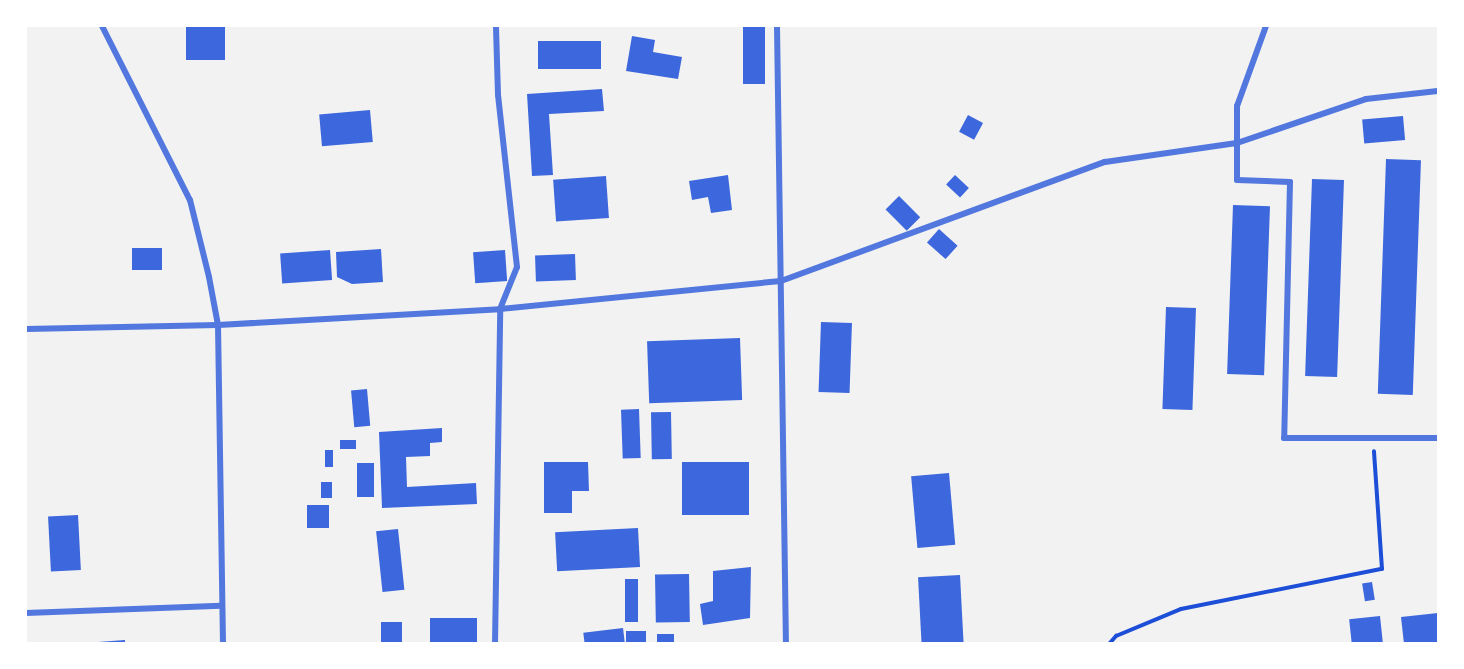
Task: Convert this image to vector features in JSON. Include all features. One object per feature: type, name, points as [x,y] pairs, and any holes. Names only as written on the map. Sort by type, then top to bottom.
[{"type":"street","points":[[102,26],[189,200],[218,325],[222,644]]},
{"type":"street","points":[[107,35],[111,26]]},
{"type":"street","points":[[495,26],[498,94],[517,267],[500,309],[495,644]]},
{"type":"street","points":[[777,26],[786,644]]},
{"type":"street","points":[[1266,26],[1237,106],[1237,180],[1290,182],[1284,438],[1438,438]]},
{"type":"street","points":[[26,329],[218,325],[500,309],[781,281],[1105,162],[1237,143],[1366,99],[1438,91]]},
{"type":"street","points":[[26,613],[221,606]]},
{"type":"path","points":[[1109,644],[1116,636],[1181,609],[1382,570],[1374,438]]},
{"type":"building","points":[[186,26],[225,26],[225,60],[186,60]]},
{"type":"building","points":[[743,26],[765,26],[765,84],[743,84]]},
{"type":"building","points":[[632,36],[655,40],[653,52],[682,57],[678,79],[626,71]]},
{"type":"building","points":[[538,41],[601,41],[601,69],[538,69]]},
{"type":"building","points":[[602,89],[604,111],[549,114],[553,175],[532,176],[527,94]]},
{"type":"building","points":[[370,110],[373,142],[322,146],[319,114]]},
{"type":"building","points":[[968,115],[983,123],[974,140],[959,132]]},
{"type":"building","points":[[1403,116],[1405,140],[1364,143],[1362,120]]},
{"type":"building","points":[[1386,159],[1421,160],[1413,395],[1378,394]]},
{"type":"building","points":[[728,175],[732,210],[711,213],[708,197],[692,200],[689,181]]},
{"type":"building","points":[[955,175],[969,188],[960,197],[946,185]]},
{"type":"building","points":[[606,176],[609,218],[556,222],[553,180]]},
{"type":"building","points":[[1312,179],[1344,180],[1337,377],[1305,376]]},
{"type":"building","points":[[899,196],[920,217],[907,231],[886,209]]},
{"type":"building","points":[[1233,205],[1270,206],[1264,375],[1227,374]]},
{"type":"building","points":[[939,229],[958,246],[946,259],[927,242]]},
{"type":"building","points":[[132,248],[162,248],[162,270],[132,270]]},
{"type":"building","points":[[381,249],[383,282],[352,284],[337,277],[336,252]]},
{"type":"building","points":[[330,250],[332,280],[282,283],[280,253]]},
{"type":"building","points":[[505,250],[507,281],[475,283],[473,252]]},
{"type":"building","points":[[575,254],[576,280],[536,281],[535,255]]},
{"type":"building","points":[[1166,307],[1196,308],[1192,410],[1162,409]]},
{"type":"building","points":[[821,322],[852,323],[850,393],[819,392]]},
{"type":"building","points":[[740,338],[742,400],[649,403],[647,341]]},
{"type":"building","points":[[367,389],[370,426],[354,427],[351,390]]},
{"type":"building","points":[[639,409],[641,458],[623,459],[621,410]]},
{"type":"building","points":[[651,412],[671,412],[672,459],[652,459]]},
{"type":"building","points":[[442,428],[442,442],[430,443],[430,456],[406,457],[407,487],[476,483],[477,504],[382,508],[379,432]]},
{"type":"building","points":[[340,440],[356,440],[356,449],[340,449]]},
{"type":"building","points":[[325,450],[333,450],[333,467],[325,467]]},
{"type":"building","points":[[544,462],[588,462],[589,491],[572,491],[572,513],[544,513]]},
{"type":"building","points":[[682,462],[749,462],[749,515],[682,515]]},
{"type":"building","points":[[357,463],[374,463],[374,497],[357,497]]},
{"type":"building","points":[[949,473],[955,545],[917,548],[911,476]]},
{"type":"building","points":[[321,482],[332,482],[332,498],[321,498]]},
{"type":"building","points":[[307,505],[329,505],[329,528],[307,528]]},
{"type":"building","points":[[78,515],[81,570],[51,571],[48,517]]},
{"type":"building","points":[[638,528],[640,567],[557,571],[555,532]]},
{"type":"building","points":[[398,529],[404,590],[382,592],[376,531]]},
{"type":"building","points":[[751,567],[750,618],[703,625],[700,604],[713,601],[713,571]]},
{"type":"building","points":[[689,574],[690,622],[656,623],[655,575]]},
{"type":"building","points":[[960,575],[964,644],[922,644],[918,577]]},
{"type":"building","points":[[625,579],[638,579],[638,622],[625,622]]},
{"type":"building","points":[[1372,582],[1375,600],[1365,601],[1362,584]]},
{"type":"building","points":[[1438,613],[1438,644],[1404,644],[1401,617]]},
{"type":"building","points":[[1380,616],[1383,644],[1352,644],[1349,619]]},
{"type":"building","points":[[430,618],[477,618],[477,644],[430,644]]},
{"type":"building","points":[[381,622],[402,622],[402,644],[381,644]]},
{"type":"building","points":[[623,628],[625,644],[585,644],[583,633]]},
{"type":"building","points":[[626,631],[646,631],[646,644],[626,644]]},
{"type":"building","points":[[657,634],[674,634],[674,644],[657,644]]},
{"type":"building","points":[[125,640],[125,644],[98,644],[98,642]]}]
